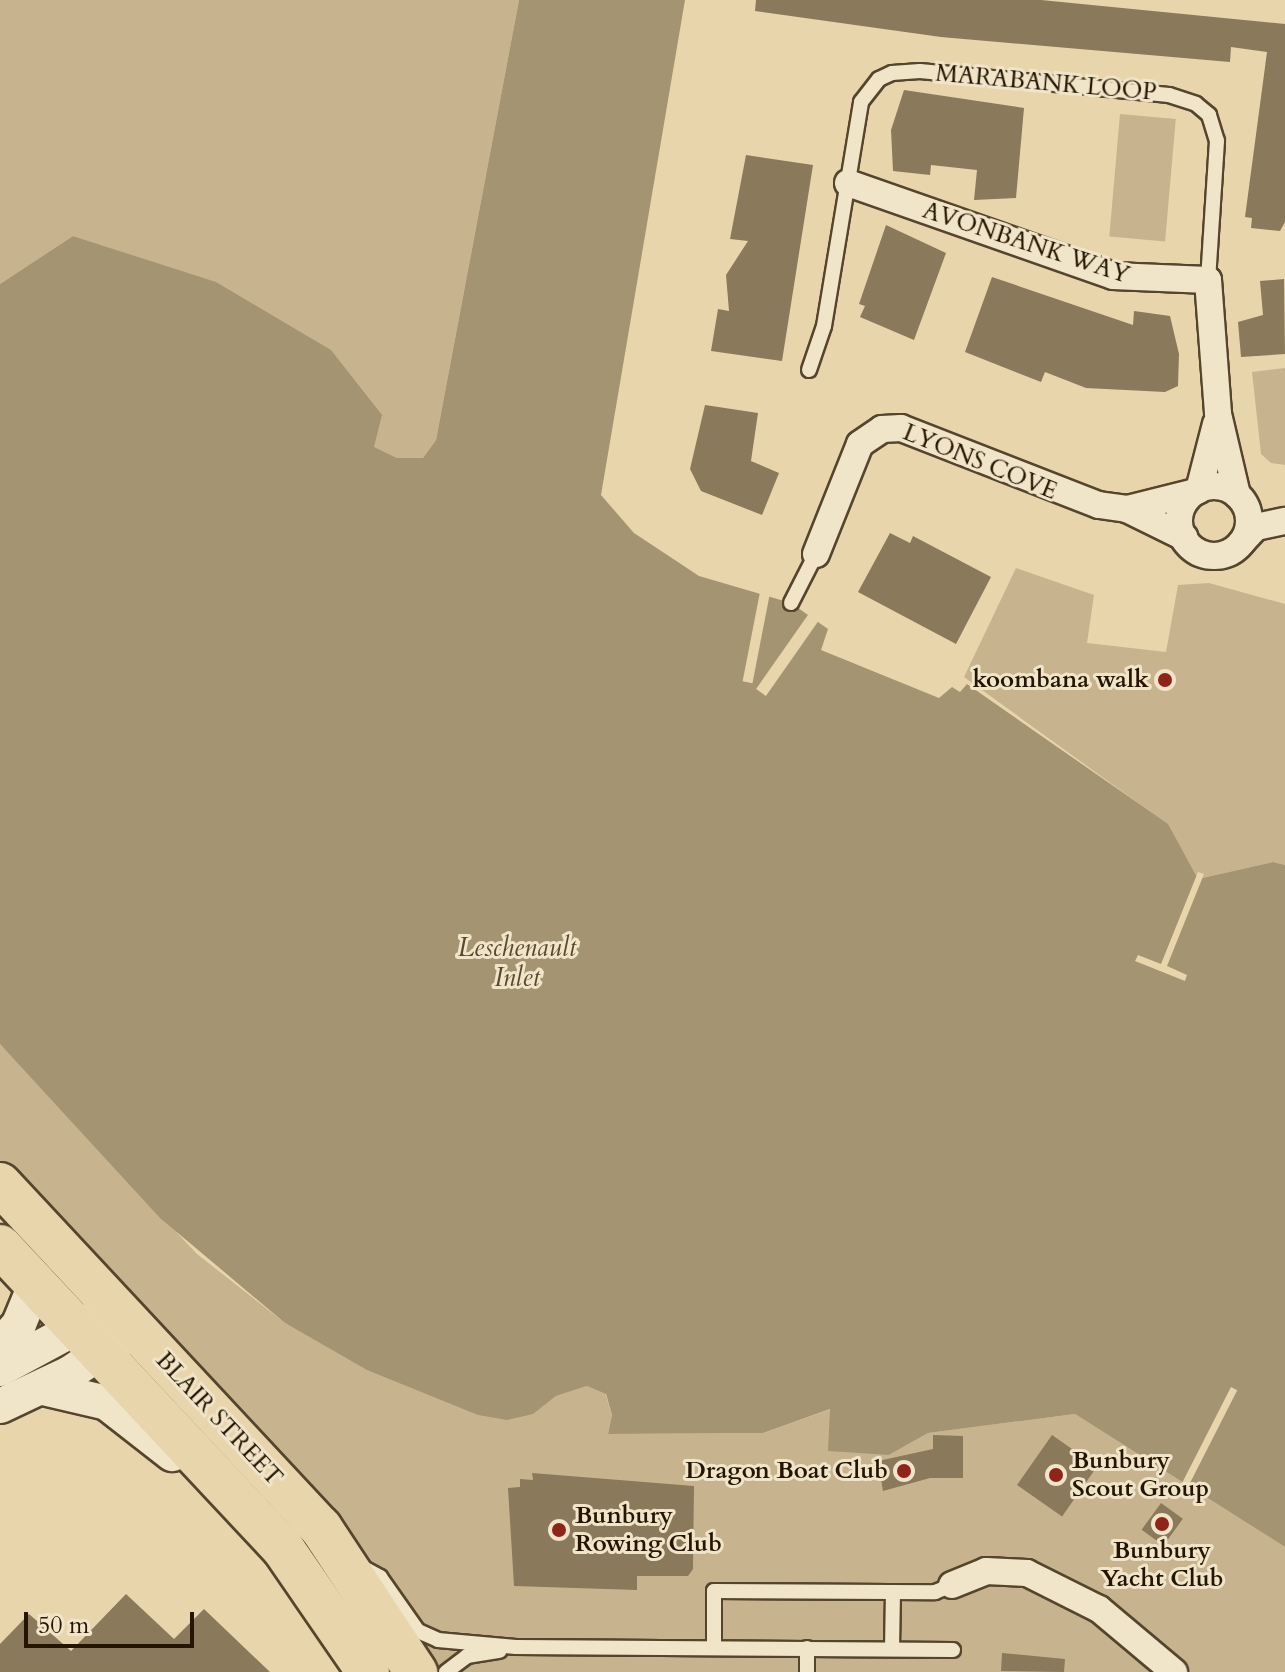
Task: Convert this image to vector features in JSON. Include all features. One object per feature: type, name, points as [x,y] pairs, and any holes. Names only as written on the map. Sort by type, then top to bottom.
[{"type":"main road","name":"BLAIR STREET","points":[[0,1184],[342,1554],[416,1672]]},
{"type":"main road","name":"BLAIR STREET","points":[[0,1246],[282,1547],[368,1672]]},
{"type":"street","name":"AVONBANK WAY","points":[[848,183],[1113,276],[1208,280]]},
{"type":"street","name":"MARABANK LOOP","points":[[1208,280],[1218,414],[1238,496]]},
{"type":"street","name":"MARABANK LOOP","points":[[1197,491],[1218,414]]},
{"type":"street","name":"LYONS COVE","points":[[816,554],[860,444],[882,429],[914,432],[1076,501],[1127,509],[1184,537]]},
{"type":"street","points":[[1285,508],[1238,496],[1223,487],[1197,491],[1179,517],[1184,537],[1211,555],[1241,543],[1256,527],[1285,521]]},
{"type":"street","name":"LYONS COVE","points":[[1127,509],[1197,491]]},
{"type":"street","points":[[1238,496],[1249,515],[1241,543]]},
{"type":"street","points":[[0,1346],[19,1324],[35,1285]]},
{"type":"street","points":[[0,1406],[43,1388],[87,1342],[124,1318]]},
{"type":"street","points":[[0,1369],[87,1342]]},
{"type":"street","points":[[43,1388],[86,1395],[134,1420],[218,1500],[282,1547]]},
{"type":"street","points":[[952,1585],[986,1571],[1027,1573],[1099,1609],[1174,1672]]},
{"type":"lane","name":"MARABANK LOOP","points":[[809,370],[824,326],[861,102],[879,79],[892,73],[920,71],[1184,98],[1209,115],[1217,141],[1208,280]]},
{"type":"lane","points":[[791,603],[816,554]]},
{"type":"lane","points":[[342,1554],[380,1577],[418,1631],[438,1640],[516,1647],[953,1650]]},
{"type":"lane","points":[[714,1648],[714,1591],[935,1592],[952,1585]]},
{"type":"lane","points":[[892,1649],[893,1593]]},
{"type":"lane","points":[[446,1672],[467,1656],[516,1647]]},
{"type":"lane","points":[[807,1648],[807,1672]]},
{"type":"shaded area","points":[[0,0],[519,0],[436,440],[423,458],[397,458],[373,447],[150,261],[73,236],[0,284]]},
{"type":"shaded area","points":[[1120,114],[1176,119],[1165,241],[1109,237]]},
{"type":"shaded area","points":[[1285,368],[1285,465],[1271,463],[1261,454],[1252,372]]},
{"type":"shaded area","points":[[1016,568],[1094,595],[1087,643],[1166,652],[1178,585],[1209,583],[1285,604],[1285,865],[1273,862],[1198,879],[1167,824],[964,677]]},
{"type":"shaded area","points":[[0,1044],[197,1254],[285,1323],[368,1370],[532,1414],[556,1396],[587,1386],[605,1393],[612,1415],[608,1434],[763,1433],[831,1409],[889,1455],[928,1433],[1075,1414],[1285,1547],[1285,1672],[440,1672],[347,1539],[0,1163]]},
{"type":"water","name":"Leschenault Inlet","points":[[519,0],[685,0],[601,495],[634,533],[699,576],[791,603],[828,629],[821,650],[939,698],[952,687],[960,692],[967,684],[1168,824],[1198,879],[1273,862],[1285,865],[1285,1547],[1075,1414],[928,1433],[889,1455],[828,1451],[830,1409],[763,1433],[608,1434],[612,1415],[606,1394],[587,1386],[556,1396],[533,1414],[507,1420],[478,1415],[367,1370],[285,1323],[160,1218],[0,1044],[0,284],[73,236],[216,282],[331,350],[382,415],[374,447],[397,458],[423,458],[436,440]]},
{"type":"pier","points":[[760,592],[770,594],[752,683],[743,681]]},
{"type":"pier","points":[[810,612],[820,619],[766,696],[756,689]]},
{"type":"pier","points":[[1198,872],[1204,874],[1167,966],[1187,975],[1185,981],[1135,961],[1138,955],[1161,964]]},
{"type":"pier","points":[[1231,1387],[1237,1390],[1188,1486],[1182,1483]]},
{"type":"building","points":[[756,0],[1041,0],[1285,24],[1285,222],[1280,231],[1251,228],[1252,218],[1245,217],[1267,52],[1231,47],[1230,62],[941,37],[755,11]]},
{"type":"building","points":[[904,90],[1024,108],[1016,198],[974,200],[977,170],[931,165],[930,175],[893,171],[891,130]]},
{"type":"building","points":[[746,155],[813,165],[782,361],[711,351],[718,309],[729,311],[726,275],[748,241],[730,239]]},
{"type":"building","points":[[886,225],[946,253],[914,340],[860,317],[865,306],[859,304]]},
{"type":"building","points":[[992,277],[1133,325],[1134,311],[1170,316],[1179,354],[1178,386],[1165,392],[1086,388],[1045,372],[1041,382],[965,352]]},
{"type":"building","points":[[1284,279],[1285,354],[1241,357],[1238,322],[1263,315],[1260,281]]},
{"type":"building","points":[[705,405],[758,413],[751,461],[779,473],[762,515],[701,491],[690,469]]},
{"type":"building","points":[[890,533],[910,543],[913,536],[991,577],[956,644],[858,592]]},
{"type":"building","points":[[933,1435],[963,1436],[963,1478],[930,1478],[883,1491],[878,1461],[933,1449]]},
{"type":"building","name":"Bunbury Scout Group","points":[[1052,1435],[1097,1467],[1062,1517],[1017,1485]]},
{"type":"building","points":[[532,1473],[694,1486],[693,1569],[688,1576],[637,1576],[637,1590],[514,1586],[508,1488],[520,1487],[520,1479],[533,1480]]},
{"type":"building","name":"Bunbury Yacht Club","points":[[1161,1503],[1183,1519],[1163,1546],[1142,1530]]},
{"type":"building","points":[[126,1594],[174,1639],[204,1609],[270,1672],[0,1672],[0,1644],[29,1614],[71,1651]]},
{"type":"building","points":[[1002,1653],[1065,1659],[1064,1672],[1001,1671]]},
{"type":"place","name":"koombana walk","points":[[1165,680]]},
{"type":"place","name":"Dragon Boat Club","points":[[904,1471]]},
{"type":"place","name":"Bunbury Scout Group","points":[[1056,1475]]},
{"type":"place","name":"Bunbury Yacht Club","points":[[1162,1524]]},
{"type":"place","name":"Bunbury Rowing Club","points":[[559,1530]]}]
